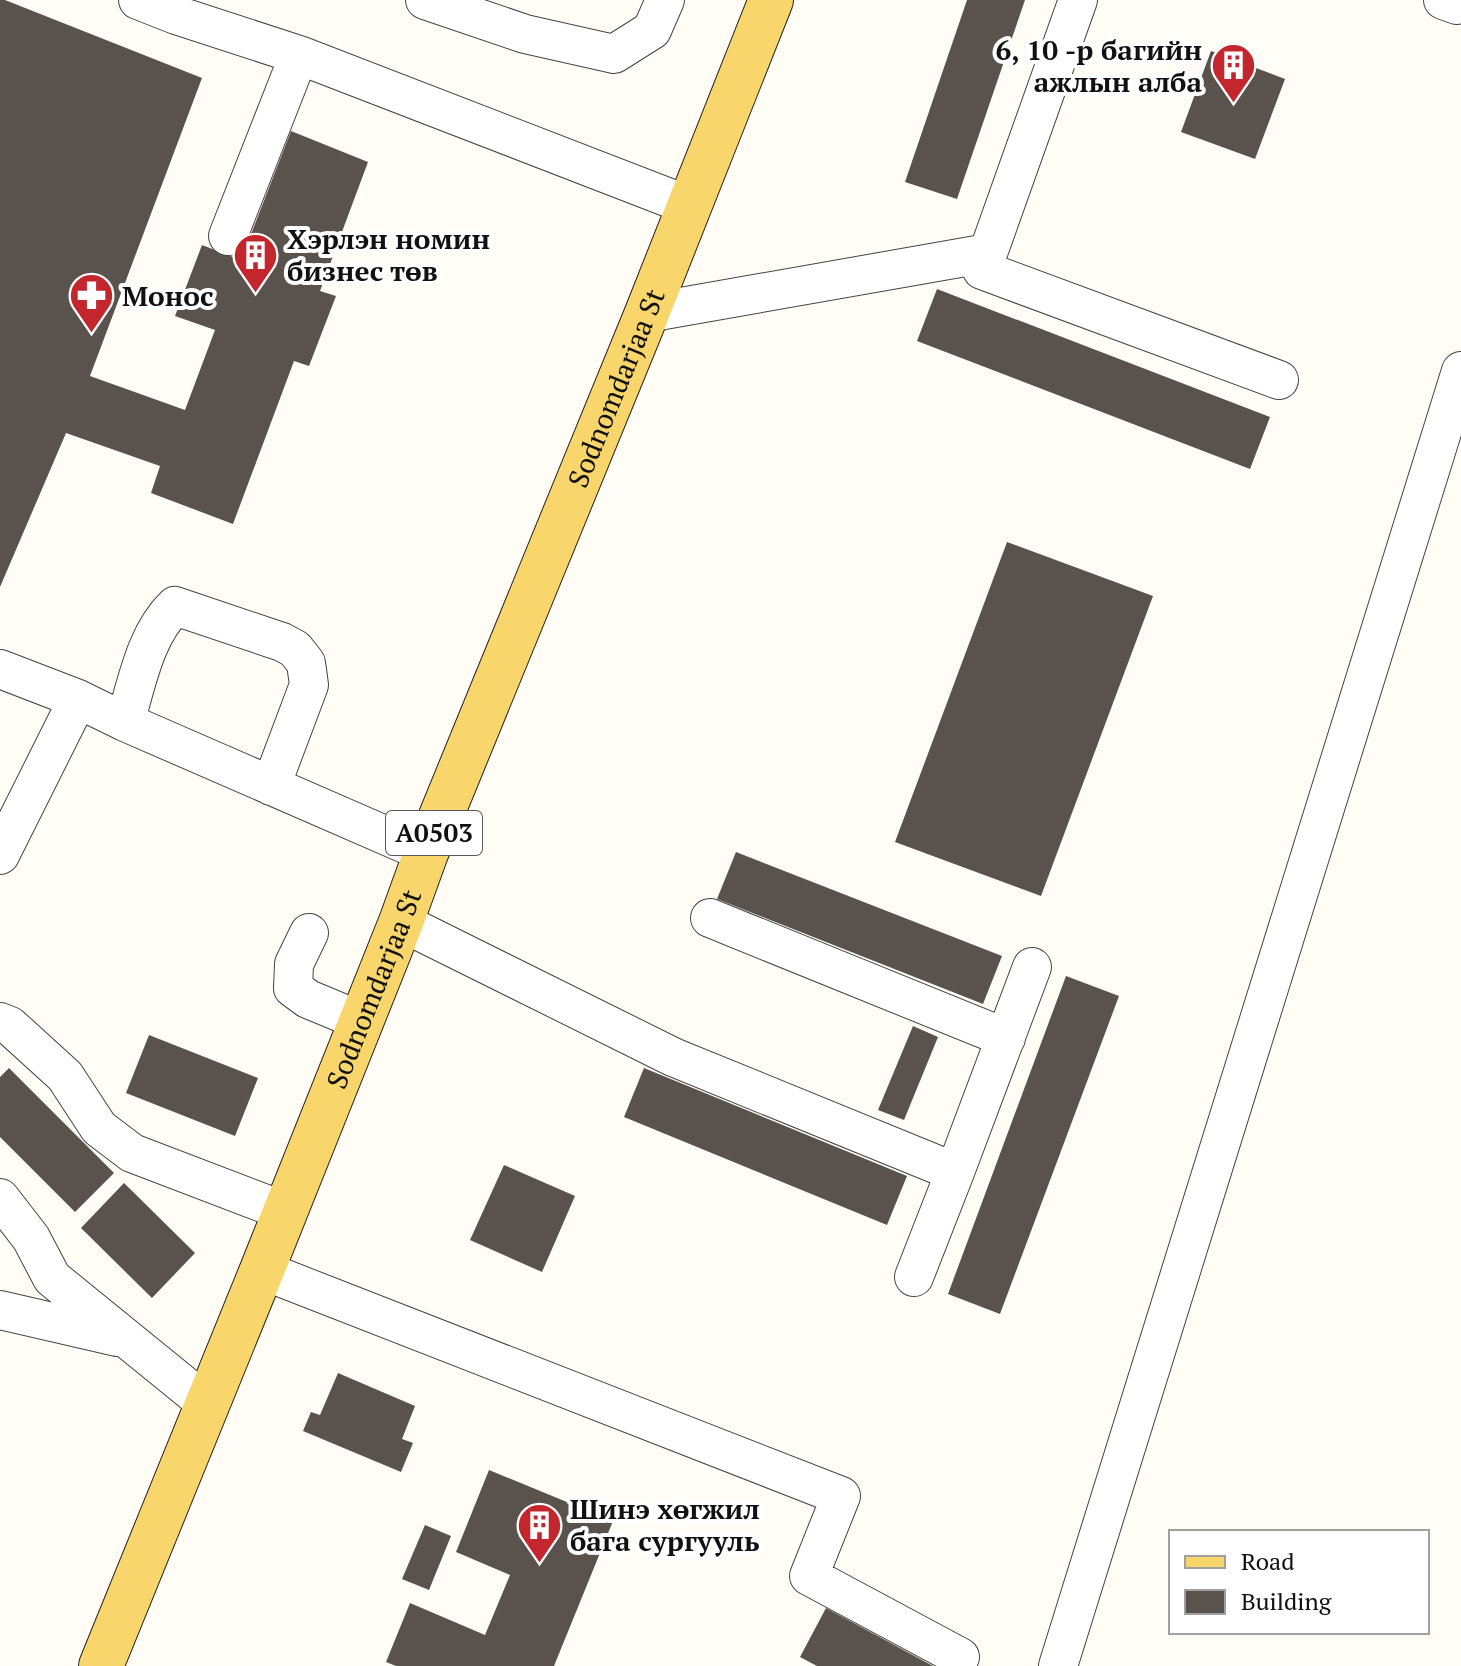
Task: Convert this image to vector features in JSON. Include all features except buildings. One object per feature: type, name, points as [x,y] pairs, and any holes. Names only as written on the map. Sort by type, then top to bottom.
[{"type":"main road","name":"Sodnomdarjaa St","points":[[101,1666],[771,0]]},
{"type":"street","points":[[138,0],[299,55],[690,206]]},
{"type":"street","points":[[425,0],[482,9],[525,34],[614,54],[652,30],[665,0]]},
{"type":"street","points":[[1078,0],[982,270],[1279,380]]},
{"type":"street","points":[[228,236],[299,55]]},
{"type":"street","points":[[647,313],[988,253]]},
{"type":"street","points":[[1058,1666],[1461,371]]},
{"type":"street","points":[[125,722],[151,641],[175,606],[282,642],[295,649],[306,663],[309,685],[271,786]]},
{"type":"street","points":[[0,669],[78,699],[426,853]]},
{"type":"street","points":[[0,855],[78,699]]},
{"type":"street","points":[[710,918],[1006,1038]]},
{"type":"street","points":[[401,922],[673,1057],[955,1172]]},
{"type":"street","points":[[309,933],[294,964],[293,988],[308,999],[361,1021]]},
{"type":"street","points":[[914,1277],[1032,967]]},
{"type":"street","points":[[0,1022],[10,1026],[65,1076],[99,1128],[132,1153],[284,1211]]},
{"type":"street","points":[[0,1198],[31,1238],[52,1278],[207,1404]]},
{"type":"street","points":[[262,1270],[841,1496],[809,1576],[960,1657]]},
{"type":"street","points":[[0,1310],[128,1339]]},
{"type":"place","name":"6, 10 -р багийн ажлын алба","points":[[1233,105]]},
{"type":"place","name":"Хэрлэн номин бизнес төв","points":[[256,294]]},
{"type":"place","name":"Монос","points":[[91,335]]},
{"type":"place","name":"Шинэ хөгжил бага сургууль","points":[[539,1564]]}]
